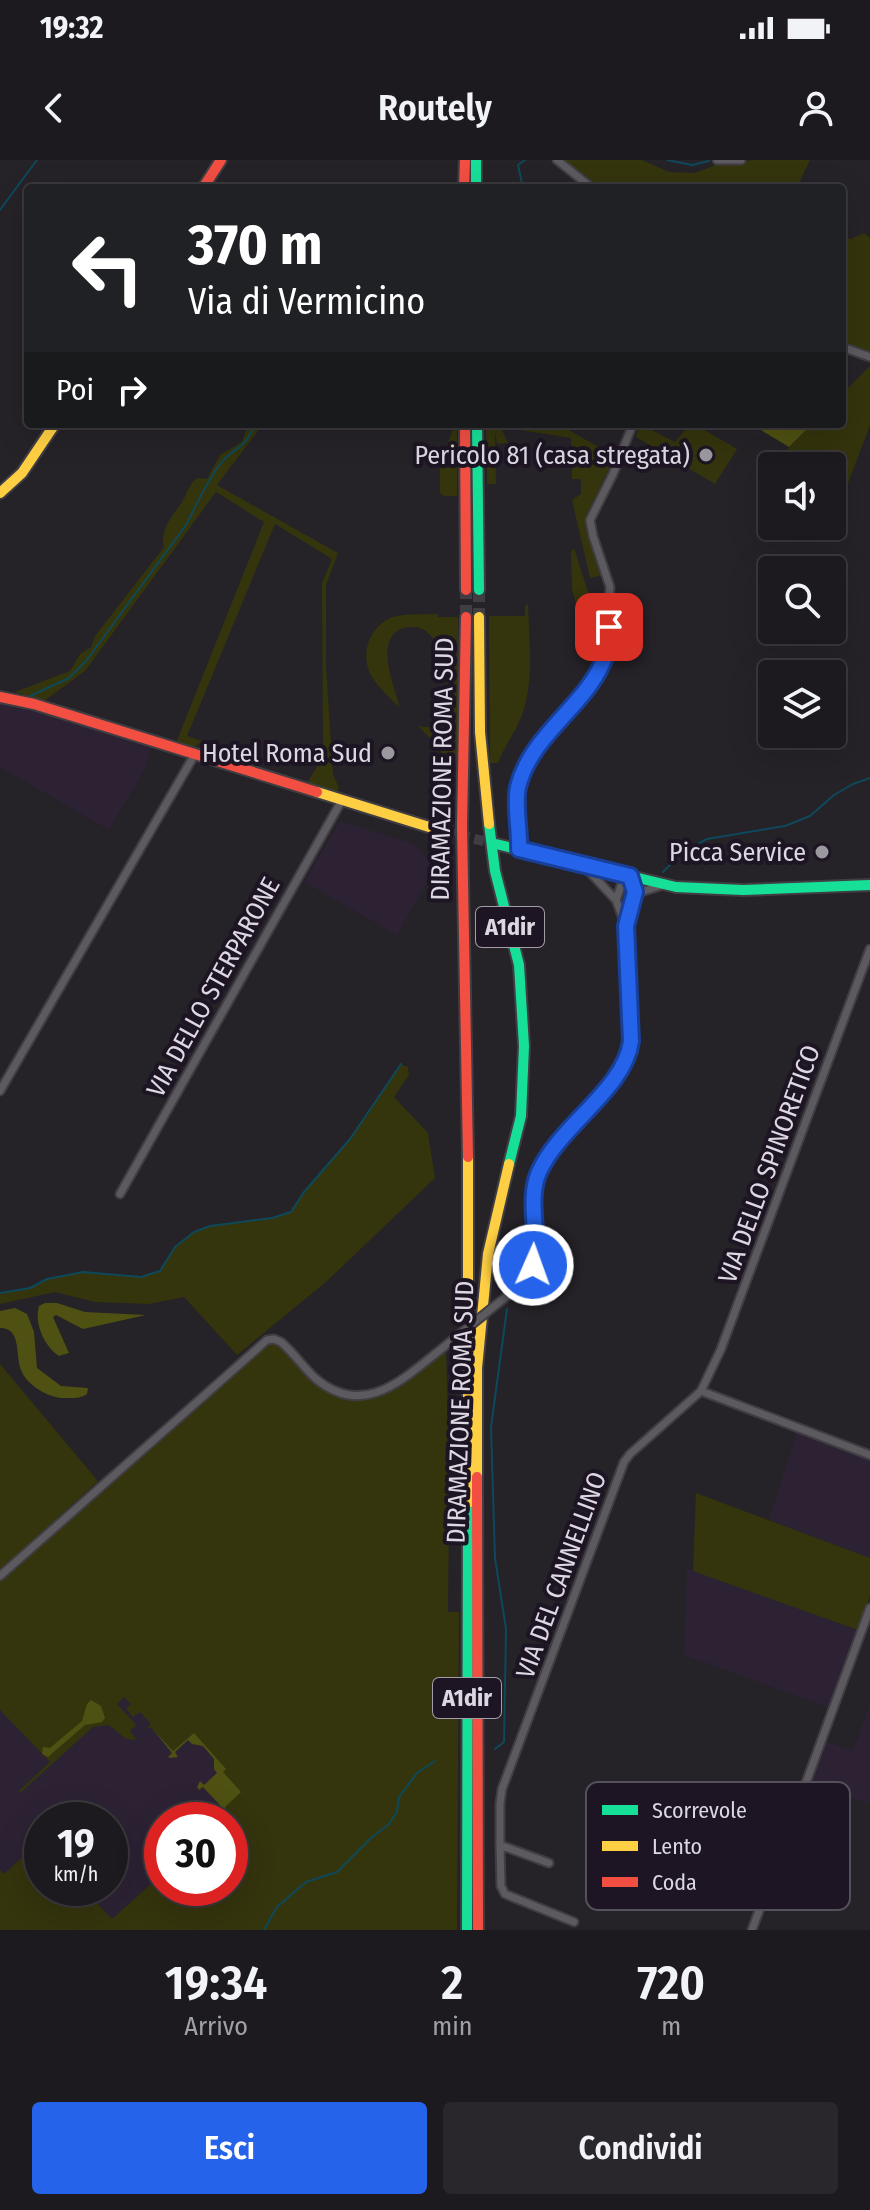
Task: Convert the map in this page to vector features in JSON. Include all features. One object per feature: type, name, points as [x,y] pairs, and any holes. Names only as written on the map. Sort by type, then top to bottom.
[{"type":"main road","points":[[206,184],[221,160]]},
{"type":"main road","points":[[464,184],[465,160]]},
{"type":"main road","points":[[476,160],[476,184]]},
{"type":"main road","points":[[0,493],[22,473],[52,428]]},
{"type":"main road","points":[[465,428],[466,590]]},
{"type":"main road","points":[[477,428],[479,590]]},
{"type":"main road","name":"DIRAMAZIONE ROMA SUD","points":[[466,617],[462,832],[468,1170],[466,1927]]},
{"type":"main road","name":"DIRAMAZIONE ROMA SUD","points":[[478,1930],[477,1368],[488,1254],[521,1116],[524,1046],[519,965],[496,878],[484,787],[479,617]]},
{"type":"main road","points":[[0,697],[34,704],[445,832]]},
{"type":"main road","points":[[496,844],[663,885],[731,890],[870,885]]},
{"type":"street","points":[[557,160],[587,184]]},
{"type":"street","points":[[717,160],[741,160]]},
{"type":"street","points":[[846,348],[870,357]]},
{"type":"street","points":[[519,849],[517,795],[523,772],[548,733],[597,674],[605,656],[610,587],[590,520],[612,477],[631,428]]},
{"type":"street","points":[[0,1091],[195,754]]},
{"type":"street","name":"VIA DELLO STERPARONE","points":[[120,1194],[342,800]]},
{"type":"street","points":[[581,863],[616,900],[626,926]]},
{"type":"street","points":[[0,1576],[267,1340],[276,1339],[284,1343],[323,1384],[356,1395],[374,1394],[386,1390],[440,1350],[523,1281],[534,1261],[534,1191],[541,1168],[560,1139],[616,1076],[628,1057],[631,1041],[626,926],[634,885],[630,876],[621,886],[616,900]]},
{"type":"street","points":[[633,897],[663,885]]},
{"type":"street","name":"VIA DELLO SPINORETICO","points":[[701,1391],[735,1315],[870,949]]},
{"type":"street","points":[[701,1391],[870,1455]]},
{"type":"street","name":"VIA DEL CANNELLINO","points":[[574,1922],[505,1894],[501,1886],[502,1789],[623,1466],[632,1452],[701,1391]]},
{"type":"street","points":[[806,1782],[870,1608]]},
{"type":"street","points":[[500,1845],[549,1863]]},
{"type":"street","points":[[752,1930],[759,1910]]},
{"type":"shaded area","points":[[562,160],[642,160],[669,172],[695,173],[718,164],[753,160],[810,160],[800,184],[590,184]]},
{"type":"shaded area","points":[[864,233],[870,238],[870,353],[846,344],[846,238]]},
{"type":"shaded area","points":[[870,366],[870,425],[847,486],[846,452],[785,452],[808,428],[846,428],[846,390]]},
{"type":"shaded area","points":[[247,428],[260,428],[217,485],[338,553],[326,585],[326,665],[333,774],[339,788],[335,794],[306,785],[323,756],[322,583],[332,559],[275,524],[187,736],[298,783],[207,753],[208,748],[199,743],[193,749],[176,743],[264,522],[216,492],[85,671],[44,701],[15,692],[70,671],[164,547],[163,536],[167,524],[191,484],[197,478],[207,479],[220,455],[242,442]]},
{"type":"shaded area","points":[[486,428],[501,428],[508,443],[497,444],[495,431],[496,484],[487,484]]},
{"type":"shaded area","points":[[565,428],[615,456],[585,518],[603,575],[590,578],[572,500],[581,494],[581,479],[572,479],[571,438],[514,429]]},
{"type":"shaded area","points":[[639,428],[648,428],[675,442],[687,428],[701,428],[737,449],[715,484],[636,437]]},
{"type":"shaded area","points":[[758,428],[808,428],[789,447]]},
{"type":"shaded area","points":[[453,429],[457,429],[457,496],[444,496],[440,493],[440,463]]},
{"type":"shaded area","points":[[574,548],[590,598],[580,600],[580,610],[597,654],[589,653],[572,589],[571,552]]},
{"type":"shaded area","points":[[528,604],[530,659],[526,699],[520,719],[498,763],[490,763],[489,616],[525,616],[525,606]]},
{"type":"shaded area","points":[[438,614],[438,617],[458,617],[459,724],[456,763],[450,768],[437,745],[418,726],[430,727],[441,723],[448,716],[452,704],[432,637],[423,629],[411,627],[399,630],[391,638],[388,660],[400,708],[374,680],[366,653],[372,635],[384,621],[404,615]]},
{"type":"shaded area","points":[[0,701],[151,748],[145,769],[109,830],[0,767]]},
{"type":"shaded area","points":[[340,821],[414,844],[427,858],[430,877],[397,935],[304,882]]},
{"type":"shaded area","points":[[401,1064],[408,1067],[409,1075],[394,1097],[428,1133],[435,1178],[326,1282],[237,1355],[184,1297],[149,1304],[95,1302],[55,1292],[0,1304],[0,1293],[30,1288],[47,1279],[83,1272],[141,1277],[160,1271],[175,1247],[194,1232],[210,1226],[272,1218],[291,1212],[368,1114]]},
{"type":"shaded area","points":[[57,1303],[85,1312],[146,1315],[83,1329],[56,1315],[53,1317],[69,1353],[59,1356],[49,1346],[39,1327],[39,1306]]},
{"type":"shaded area","points":[[15,1308],[27,1314],[34,1332],[37,1368],[61,1386],[88,1388],[87,1394],[75,1398],[56,1397],[27,1380],[21,1370],[15,1337],[7,1329],[0,1328],[0,1311]]},
{"type":"shaded area","points":[[271,1343],[285,1350],[323,1388],[342,1398],[360,1400],[394,1389],[446,1351],[451,1504],[448,1612],[459,1612],[457,1930],[0,1930],[0,1870],[4,1874],[24,1856],[24,1906],[100,1906],[112,1919],[144,1890],[144,1906],[248,1906],[248,1802],[224,1802],[225,1769],[194,1733],[173,1751],[151,1727],[145,1730],[151,1724],[140,1712],[133,1717],[126,1709],[131,1704],[124,1697],[117,1704],[136,1725],[130,1731],[137,1740],[126,1739],[109,1725],[93,1727],[20,1793],[50,1762],[0,1710],[0,1580],[220,1384]]},
{"type":"shaded area","points":[[0,1364],[98,1481],[0,1570]]},
{"type":"shaded area","points":[[797,1432],[870,1458],[870,1558],[769,1520]]},
{"type":"shaded area","points":[[696,1493],[870,1558],[870,1596],[858,1630],[693,1571]]},
{"type":"shaded area","points":[[687,1568],[858,1630],[830,1708],[684,1655]]},
{"type":"shaded area","points":[[0,1588],[265,1781],[242,1802],[144,1802],[144,1890],[128,1905],[128,1802],[24,1802],[24,1906],[127,1906],[100,1930],[0,1930]]},
{"type":"shaded area","points":[[91,1700],[101,1706],[105,1718],[102,1722],[85,1725],[48,1757],[42,1754],[43,1747],[50,1748],[82,1721]]},
{"type":"shaded area","points":[[870,1704],[870,1804],[850,1797],[850,1782],[813,1782],[809,1775],[825,1741],[853,1751]]},
{"type":"shaded area","points":[[151,1727],[173,1751],[194,1733],[226,1769],[223,1772],[241,1792],[230,1802],[217,1802],[203,1787],[199,1790],[200,1781],[204,1785],[217,1773],[214,1759],[203,1746],[188,1740],[175,1752],[178,1757],[168,1757],[172,1753]]},
{"type":"waterway","points":[[0,210],[37,160]]},
{"type":"waterway","points":[[522,184],[518,165],[525,160]]},
{"type":"waterway","points":[[667,160],[692,165],[709,161]]},
{"type":"waterway","points":[[30,696],[69,678],[86,661],[186,525],[216,470],[244,443],[252,428]]},
{"type":"waterway","points":[[663,872],[684,851],[707,839],[785,826],[810,816],[834,795],[870,778]]},
{"type":"waterway","points":[[0,1293],[30,1288],[47,1279],[83,1272],[141,1277],[160,1271],[175,1247],[194,1232],[210,1226],[272,1218],[291,1212],[304,1192],[350,1139],[401,1064]]},
{"type":"waterway","points":[[495,1749],[504,1742],[506,1629],[495,1558],[491,1427],[507,1309]]},
{"type":"waterway","points":[[264,1930],[276,1908],[306,1882],[337,1872],[389,1824],[397,1812],[399,1797],[417,1773],[435,1761]]},
{"type":"tunnel","points":[[466,590],[466,617]]},
{"type":"tunnel","points":[[479,590],[479,617]]},
{"type":"tunnel","points":[[445,832],[496,844]]},
{"type":"traffic: fast","points":[[476,160],[476,184]]},
{"type":"traffic: fast","points":[[477,428],[479,590]]},
{"type":"traffic: fast","points":[[489,824],[495,871],[519,965],[524,1046],[521,1116],[509,1164]]},
{"type":"traffic: fast","points":[[496,844],[676,887],[743,890],[870,885]]},
{"type":"traffic: fast","points":[[467,1930],[468,1503]]},
{"type":"traffic: slow","points":[[0,493],[22,473],[52,428]]},
{"type":"traffic: slow","points":[[479,617],[480,732],[489,824]]},
{"type":"traffic: slow","points":[[317,792],[445,832]]},
{"type":"traffic: slow","points":[[468,1157],[468,1503]]},
{"type":"traffic: slow","points":[[477,1477],[477,1368],[488,1254],[509,1164]]},
{"type":"traffic: jam","points":[[206,184],[221,160]]},
{"type":"traffic: jam","points":[[464,184],[465,160]]},
{"type":"traffic: jam","points":[[465,428],[466,590]]},
{"type":"traffic: jam","points":[[466,617],[462,826],[468,1157]]},
{"type":"traffic: jam","points":[[0,697],[34,704],[317,792]]},
{"type":"traffic: jam","points":[[477,1477],[478,1930]]},
{"type":"place","name":"Pericolo 81 (casa stregata)","points":[[706,455]]},
{"type":"place","name":"Hotel Roma Sud","points":[[388,753]]},
{"type":"place","name":"Picca Service","points":[[822,852]]},
{"type":"route","points":[[533,1265],[533,1197],[538,1174],[560,1139],[620,1071],[630,1053],[626,926],[635,889],[630,876],[519,849],[517,792],[523,772],[542,741],[599,671],[605,656],[609,627]]}]
